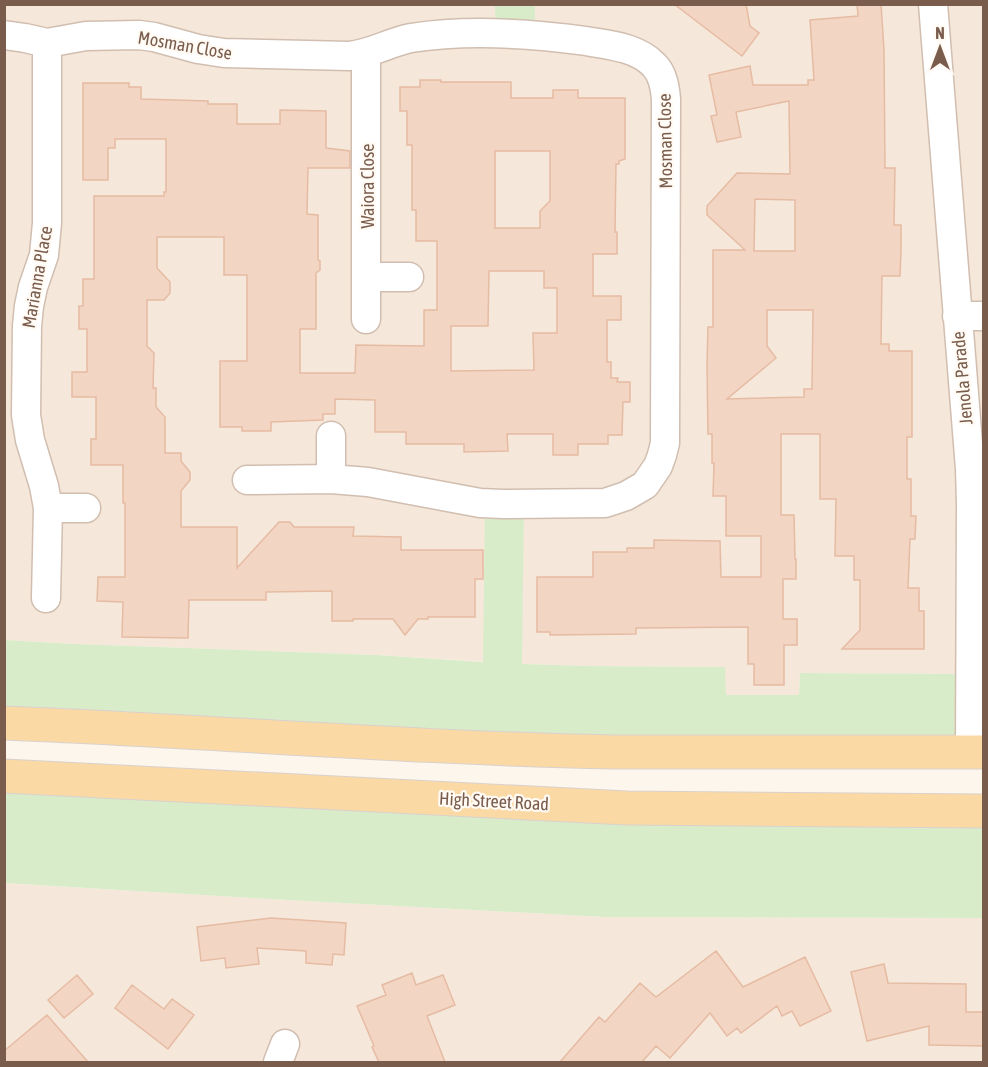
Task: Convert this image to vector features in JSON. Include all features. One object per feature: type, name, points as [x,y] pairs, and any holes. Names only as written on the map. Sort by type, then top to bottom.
[{"type":"main road","points":[[4,723],[291,739],[601,752],[977,752]]},
{"type":"main road","points":[[291,739],[291,761],[319,792]]},
{"type":"main road","name":"High Street Road","points":[[4,776],[627,808],[984,811]]},
{"type":"street","name":"Jenola Parade","points":[[933,4],[950,212],[970,316],[970,469],[977,752]]},
{"type":"street","name":"Mosman Close","points":[[4,35],[47,43],[86,36],[139,35],[224,53],[350,56],[410,38],[443,34],[516,34],[619,47],[641,55],[655,65],[660,72],[666,99],[664,443],[658,466],[645,485],[626,496],[605,503],[524,504],[485,503],[368,482],[331,479],[247,480]]},
{"type":"street","name":"Marianna Place","points":[[46,598],[48,508],[30,440],[26,415],[29,306],[44,255],[47,232],[47,43]]},
{"type":"street","name":"Waiora Close","points":[[366,53],[366,319]]},
{"type":"street","points":[[367,277],[409,277]]},
{"type":"street","points":[[331,436],[331,479]]},
{"type":"street","points":[[48,508],[86,508]]},
{"type":"shaded area","points":[[5,5],[983,5],[983,674],[800,673],[799,695],[725,695],[725,667],[522,664],[376,655],[5,640]]},
{"type":"shaded area","points":[[4,883],[604,917],[983,918],[983,1062],[5,1062]]},
{"type":"green space","points":[[495,5],[535,5],[535,35],[496,34]]},
{"type":"green space","points":[[485,503],[524,504],[522,664],[725,667],[726,695],[799,695],[800,673],[983,674],[983,752],[5,723],[5,640],[376,655],[483,662]]},
{"type":"green space","points":[[4,776],[983,811],[983,918],[604,917],[5,883]]},
{"type":"building","points":[[674,4],[746,4],[750,26],[759,33],[742,56]]},
{"type":"building","points":[[857,4],[881,4],[884,50],[885,168],[895,168],[894,225],[901,225],[901,251],[900,276],[882,276],[881,344],[889,344],[889,351],[912,351],[912,437],[907,437],[907,479],[911,479],[911,516],[916,516],[915,539],[910,539],[908,588],[919,588],[919,611],[924,611],[924,649],[842,649],[860,630],[860,580],[854,580],[854,556],[835,556],[836,499],[820,499],[820,434],[781,434],[781,515],[794,515],[796,559],[796,579],[783,579],[783,619],[797,619],[797,645],[784,645],[784,685],[754,685],[754,664],[748,664],[748,627],[636,628],[636,634],[550,635],[550,632],[537,632],[537,577],[593,577],[593,552],[627,552],[627,548],[654,548],[654,540],[720,541],[721,577],[761,577],[761,536],[726,536],[726,496],[713,496],[714,463],[712,463],[712,434],[708,434],[707,364],[708,327],[713,327],[713,250],[745,250],[707,215],[707,206],[737,173],[790,174],[789,101],[736,112],[741,137],[717,142],[711,116],[717,115],[709,75],[750,66],[753,85],[808,85],[808,80],[814,80],[810,20],[858,16]],"holes":[[[755,199],[795,200],[795,251],[754,251]],[[767,310],[813,310],[812,389],[804,389],[804,397],[727,399],[776,358],[767,346]]]},
{"type":"building","points":[[420,80],[511,82],[511,98],[553,98],[553,90],[578,90],[578,98],[625,98],[625,159],[616,164],[617,254],[593,254],[593,296],[621,296],[621,320],[607,320],[607,362],[611,362],[611,378],[618,378],[617,382],[630,382],[630,402],[623,402],[622,435],[608,435],[608,444],[578,444],[578,455],[553,455],[553,434],[507,434],[508,451],[464,452],[464,444],[406,444],[406,432],[375,432],[375,400],[335,399],[335,414],[323,414],[323,420],[271,422],[271,431],[242,431],[242,427],[220,427],[220,361],[247,361],[247,275],[224,275],[224,237],[157,237],[157,268],[170,282],[170,293],[164,300],[147,300],[147,346],[154,353],[153,388],[156,388],[156,407],[165,417],[165,453],[181,453],[181,461],[190,472],[190,480],[181,491],[181,527],[237,527],[237,568],[279,522],[290,522],[294,527],[354,527],[353,536],[401,537],[401,550],[483,550],[483,579],[475,579],[475,617],[418,619],[405,635],[393,619],[332,621],[332,591],[266,592],[266,600],[189,600],[188,638],[122,637],[123,602],[97,601],[98,577],[125,577],[123,465],[91,465],[91,439],[96,439],[96,397],[72,397],[72,372],[87,372],[87,329],[79,329],[79,306],[83,306],[83,279],[94,279],[94,196],[164,196],[166,192],[166,139],[115,139],[115,148],[108,148],[108,180],[83,180],[83,83],[129,83],[129,87],[141,87],[141,99],[237,104],[237,124],[280,124],[280,110],[326,111],[326,148],[350,151],[350,168],[308,168],[307,214],[318,215],[320,270],[316,273],[316,329],[300,329],[300,373],[355,373],[356,345],[424,346],[424,310],[437,310],[437,241],[416,241],[416,210],[412,210],[412,145],[407,145],[407,111],[400,111],[400,87],[420,87]],"holes":[[[495,151],[550,151],[550,201],[540,211],[540,228],[495,228]],[[489,271],[544,271],[544,288],[557,288],[557,333],[533,333],[534,370],[451,371],[451,326],[488,326]]]},
{"type":"building","points":[[271,918],[346,923],[344,955],[333,954],[332,965],[306,963],[306,951],[257,948],[259,964],[226,968],[225,958],[201,961],[197,927]]},
{"type":"building","points":[[716,951],[743,987],[805,957],[831,1011],[800,1026],[792,1011],[782,1016],[777,1006],[741,1033],[737,1028],[727,1036],[710,1013],[670,1058],[656,1046],[642,1062],[560,1062],[599,1017],[605,1022],[640,983],[656,997]]},
{"type":"building","points":[[884,964],[888,983],[966,984],[966,1012],[984,1012],[984,1046],[929,1045],[929,1026],[867,1041],[851,972]]},
{"type":"building","points":[[412,973],[416,985],[443,975],[455,1005],[427,1016],[445,1062],[379,1062],[357,1006],[386,995],[382,985]]},
{"type":"building","points":[[77,975],[93,994],[64,1018],[48,1000]]},
{"type":"building","points":[[132,985],[164,1009],[172,999],[194,1015],[168,1049],[115,1008]]},
{"type":"building","points":[[47,1015],[88,1062],[4,1062],[4,1051]]}]
